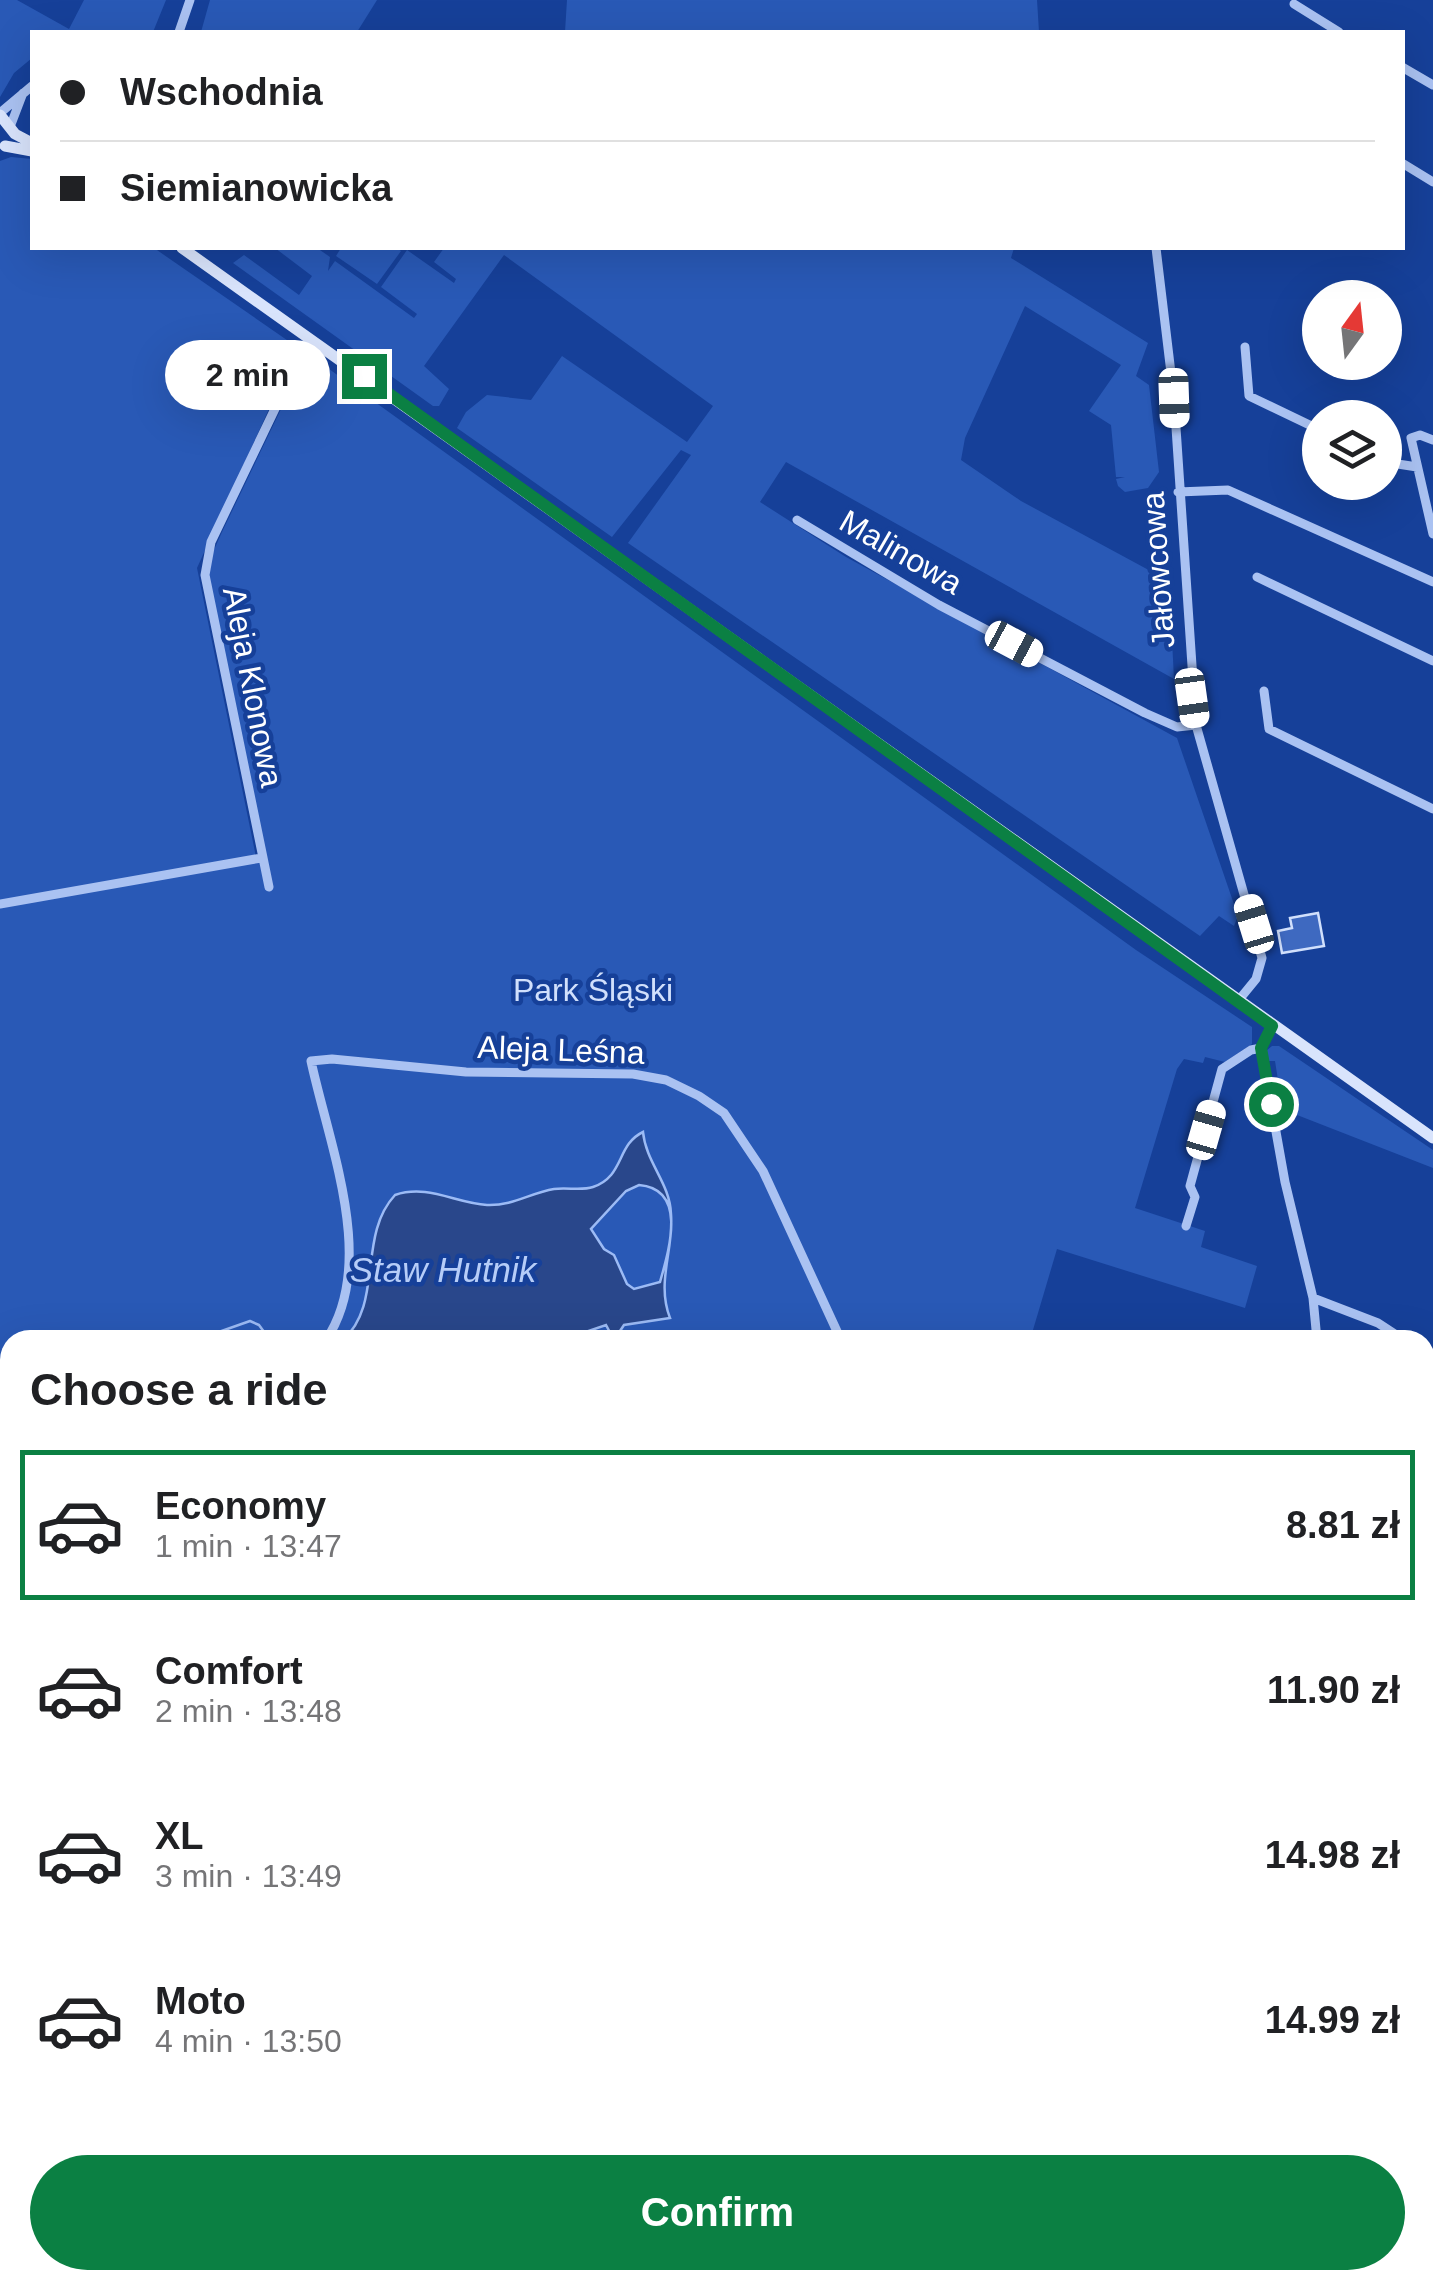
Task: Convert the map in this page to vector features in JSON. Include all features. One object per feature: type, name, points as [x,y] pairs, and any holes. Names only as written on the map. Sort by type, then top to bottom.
[{"type":"street","points":[[179,30],[190,0]]},
{"type":"street","points":[[1294,4],[1337,30]]},
{"type":"street","points":[[1405,69],[1433,85]]},
{"type":"street","points":[[28,88],[0,114],[10,128],[30,142]]},
{"type":"street","points":[[28,88],[3,148],[30,152]]},
{"type":"street","points":[[1405,165],[1433,182]]},
{"type":"street","points":[[185,250],[1433,1138]]},
{"type":"street","name":"Jałowcowa","points":[[1156,250],[1166,358],[1174,398],[1196,724],[1262,952],[1260,971],[1238,1002]]},
{"type":"street","name":"Aleja Klonowa","points":[[270,888],[260,858],[206,575],[212,542],[309,338]]},
{"type":"street","points":[[1244,348],[1250,396],[1302,421]]},
{"type":"street","points":[[1433,440],[1420,435],[1411,438],[1433,534]]},
{"type":"street","points":[[1402,465],[1417,467]]},
{"type":"street","points":[[1178,492],[1228,490],[1433,582]]},
{"type":"street","name":"Malinowa","points":[[797,520],[940,604],[1145,713],[1174,727],[1196,724]]},
{"type":"street","points":[[1258,578],[1433,661]]},
{"type":"street","points":[[1264,691],[1268,729],[1433,809]]},
{"type":"street","points":[[0,904],[260,858]]},
{"type":"street","points":[[1272,1026],[1261,1048],[1285,1182],[1313,1298],[1316,1330]]},
{"type":"street","points":[[1186,1226],[1195,1197],[1190,1186],[1222,1068],[1261,1048]]},
{"type":"street","name":"Aleja Leśna","points":[[331,1330],[344,1302],[351,1253],[311,1062],[332,1059],[466,1072],[634,1074],[666,1080],[699,1096],[724,1114],[763,1171],[836,1330]]},
{"type":"street","points":[[1313,1298],[1389,1330]]},
{"type":"green space","points":[[0,0],[17,0],[69,29],[84,0],[166,0],[154,30],[30,30],[30,60],[14,73],[0,97]]},
{"type":"green space","points":[[210,0],[377,0],[358,30],[202,30]]},
{"type":"green space","points":[[567,0],[1037,0],[1039,30],[565,30]]},
{"type":"green space","points":[[11,157],[30,159],[30,250],[157,250],[297,347],[197,568],[256,857],[0,902],[0,161]]},
{"type":"green space","points":[[278,250],[320,250],[330,257],[328,271],[335,261],[414,318],[417,314],[381,287],[407,250],[454,283],[456,279],[434,262],[443,250],[1013,250],[1011,258],[1148,343],[1136,376],[1149,385],[1159,472],[1148,488],[1125,492],[1118,486],[1116,479],[1125,477],[1116,477],[1111,425],[1089,411],[1121,365],[1025,306],[965,438],[961,460],[1021,501],[1169,581],[1174,679],[786,462],[760,502],[846,557],[1177,738],[1238,916],[1234,926],[1219,916],[1200,936],[628,543],[691,455],[681,450],[612,537],[457,428],[466,412],[487,395],[531,400],[562,356],[687,442],[713,406],[504,255],[424,366],[449,389],[439,406],[433,406],[233,263],[244,255],[299,295],[312,276]]},
{"type":"green space","points":[[340,250],[401,251],[377,284],[336,256]]},
{"type":"green space","name":"Park Śląski","points":[[311,356],[1136,950],[1252,1027],[1252,1044],[1225,1062],[1205,1057],[1203,1063],[1184,1059],[1177,1069],[1135,1208],[1205,1231],[1201,1247],[1257,1266],[1245,1308],[1057,1249],[1033,1330],[0,1330],[0,907],[265,860],[209,575],[213,552],[305,359]]},
{"type":"green space","points":[[1279,1046],[1433,1150],[1433,1168],[1274,1106],[1271,1083],[1278,1080],[1275,1061],[1267,1061],[1266,1051]]},
{"type":"water","name":"Staw Hutnik","points":[[643,1132],[648,1154],[667,1192],[671,1222],[664,1197],[639,1185],[626,1191],[591,1229],[604,1249],[614,1255],[627,1284],[634,1289],[660,1282],[671,1224],[670,1240],[665,1279],[670,1318],[624,1325],[621,1330],[609,1330],[606,1325],[591,1330],[351,1330],[363,1308],[377,1230],[395,1195],[419,1192],[496,1205],[554,1189],[588,1188],[611,1176],[628,1145]]},
{"type":"building","points":[[1318,913],[1324,946],[1282,953],[1278,931],[1292,928],[1290,918]]},
{"type":"waterway","points":[[224,1330],[250,1321],[263,1330]]},
{"type":"route","points":[[364,376],[1272,1026],[1261,1048],[1271,1104]]}]
